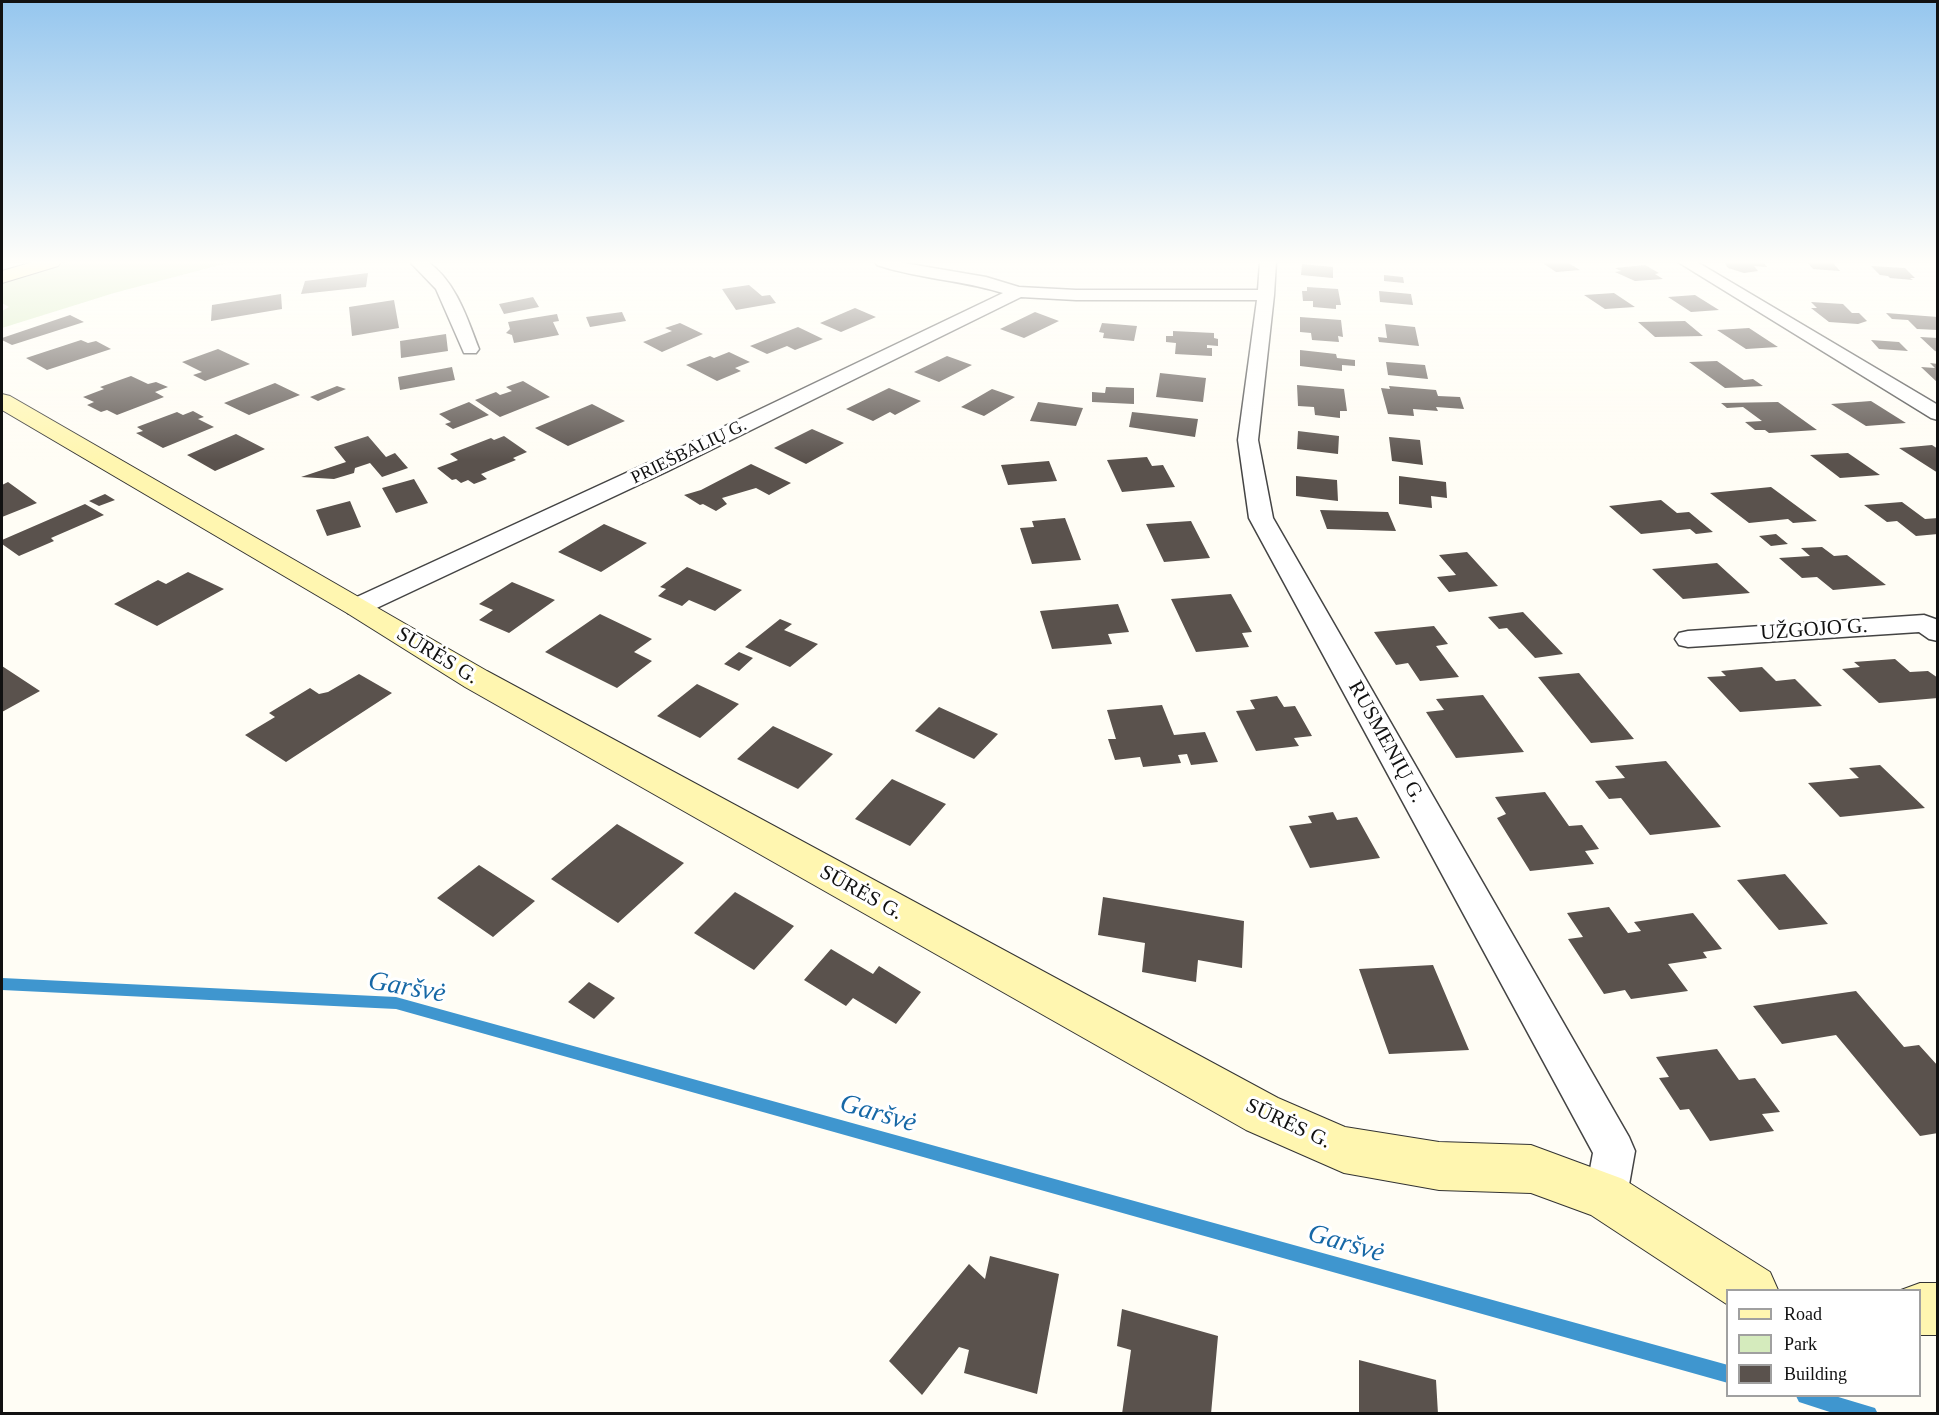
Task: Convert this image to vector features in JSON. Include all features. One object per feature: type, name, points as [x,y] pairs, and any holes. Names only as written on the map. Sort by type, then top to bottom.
[{"type":"street","points":[[461,328],[470,349]]},
{"type":"street","name":"PRIEŠBALIŲ G.","points":[[357,608],[660,466],[944,328]]},
{"type":"street","name":"RUSMENIŲ G.","points":[[1262,328],[1248,440],[1261,518],[1614,1150],[1606,1196]]},
{"type":"street","points":[[1795,328],[1938,414]]},
{"type":"street","points":[[1912,399],[1938,401]]},
{"type":"street","name":"SŪRĖS G.","points":[[2,401],[486,685],[1262,1114],[1344,1150],[1439,1166],[1531,1169],[1606,1196],[1750,1289]]},
{"type":"street","name":"UŽGOJO G.","points":[[1688,639],[1924,623],[1938,633]]},
{"type":"street","points":[[1921,1309],[1938,1309]]},
{"type":"building","points":[[31,328],[65,328],[12,345],[2,338]]},
{"type":"building","points":[[351,328],[399,328],[352,336]]},
{"type":"building","points":[[556,328],[559,335],[514,343],[512,335],[506,333],[510,329]]},
{"type":"building","points":[[665,328],[691,328],[703,334],[662,352],[643,342],[672,331]]},
{"type":"building","points":[[795,328],[823,339],[795,350],[787,346],[767,354],[750,346]]},
{"type":"building","points":[[832,328],[850,328],[841,332]]},
{"type":"building","points":[[1002,328],[1045,328],[1024,338],[1000,329]]},
{"type":"building","points":[[1100,328],[1137,328],[1134,341],[1103,338],[1104,333],[1099,332]]},
{"type":"building","points":[[1300,328],[1342,328],[1343,337],[1338,336],[1339,342],[1312,340],[1311,333],[1300,332]]},
{"type":"building","points":[[1386,328],[1415,328],[1419,346],[1379,342],[1378,337],[1387,338]]},
{"type":"building","points":[[1645,328],[1693,328],[1703,336],[1655,337]]},
{"type":"building","points":[[1749,328],[1778,347],[1746,349],[1717,330]]},
{"type":"building","points":[[1938,328],[1938,330],[1917,329]]},
{"type":"building","points":[[1173,331],[1214,333],[1214,338],[1218,339],[1218,346],[1207,345],[1207,348],[1212,348],[1212,356],[1175,354],[1176,343],[1166,342],[1166,336],[1173,336]]},
{"type":"building","points":[[446,334],[448,351],[401,358],[400,341]]},
{"type":"building","points":[[1920,337],[1938,338],[1938,352],[1935,351]]},
{"type":"building","points":[[81,340],[88,343],[96,341],[111,349],[47,370],[26,358]]},
{"type":"building","points":[[1871,340],[1899,342],[1908,351],[1879,349]]},
{"type":"building","points":[[218,349],[250,364],[205,381],[193,375],[202,372],[182,362]]},
{"type":"building","points":[[1300,350],[1336,354],[1337,358],[1355,360],[1355,366],[1342,365],[1342,371],[1300,366]]},
{"type":"building","points":[[729,352],[750,362],[735,368],[741,371],[717,381],[686,365],[710,356],[714,358]]},
{"type":"building","points":[[947,356],[972,365],[939,382],[914,372]]},
{"type":"building","points":[[1717,361],[1744,380],[1753,379],[1763,386],[1725,388],[1689,362]]},
{"type":"building","points":[[1386,362],[1425,365],[1428,379],[1388,375]]},
{"type":"building","points":[[1930,363],[1938,364],[1938,383],[1921,367],[1935,368]]},
{"type":"building","points":[[452,367],[455,380],[400,390],[398,377]]},
{"type":"building","points":[[1160,373],[1206,378],[1203,402],[1156,397]]},
{"type":"building","points":[[131,376],[148,384],[156,382],[168,387],[155,392],[164,397],[117,415],[107,410],[101,412],[87,405],[94,402],[83,397],[104,389],[100,387]]},
{"type":"building","points":[[523,381],[550,397],[500,417],[475,400],[496,392],[500,395],[512,391],[506,387]]},
{"type":"building","points":[[275,383],[300,395],[249,415],[224,403]]},
{"type":"building","points":[[1297,385],[1344,389],[1347,411],[1340,411],[1340,418],[1315,415],[1314,407],[1298,406]]},
{"type":"building","points":[[337,386],[346,389],[318,401],[310,397]]},
{"type":"building","points":[[1389,386],[1436,390],[1438,396],[1460,397],[1464,409],[1436,407],[1438,411],[1413,409],[1414,416],[1388,414],[1381,388],[1390,389]]},
{"type":"building","points":[[1106,387],[1134,388],[1134,404],[1092,402],[1092,392],[1105,393]]},
{"type":"building","points":[[889,388],[921,401],[895,415],[890,412],[873,421],[846,409]]},
{"type":"building","points":[[992,389],[1015,397],[984,416],[961,407]]},
{"type":"building","points":[[1871,401],[1906,423],[1866,426],[1831,404]]},
{"type":"building","points":[[469,402],[489,415],[453,429],[445,424],[451,422],[439,414]]},
{"type":"building","points":[[1038,402],[1083,408],[1076,426],[1030,421]]},
{"type":"building","points":[[1778,402],[1817,430],[1769,433],[1765,430],[1755,430],[1745,422],[1762,421],[1743,407],[1727,408],[1721,403]]},
{"type":"building","points":[[592,404],[625,421],[568,446],[535,428]]},
{"type":"building","points":[[193,411],[204,417],[198,419],[214,427],[163,448],[136,433],[143,431],[137,427],[177,412],[183,415]]},
{"type":"building","points":[[1132,412],[1198,419],[1195,437],[1129,427]]},
{"type":"building","points":[[812,429],[844,443],[806,464],[774,448]]},
{"type":"building","points":[[1298,431],[1339,436],[1338,454],[1297,449]]},
{"type":"building","points":[[236,434],[265,449],[215,471],[187,455]]},
{"type":"building","points":[[368,436],[386,457],[395,453],[408,468],[382,477],[370,463],[355,468],[354,473],[334,479],[301,477],[346,462],[334,447]]},
{"type":"building","points":[[504,436],[527,452],[513,458],[516,460],[481,474],[487,479],[474,484],[468,480],[461,483],[456,479],[452,480],[437,468],[458,460],[450,454],[491,438],[494,440]]},
{"type":"building","points":[[1389,437],[1420,440],[1423,465],[1392,461]]},
{"type":"building","points":[[1932,445],[1938,449],[1938,473],[1899,448]]},
{"type":"building","points":[[1848,453],[1880,475],[1840,478],[1810,455]]},
{"type":"building","points":[[1147,457],[1152,466],[1163,465],[1175,487],[1122,492],[1107,460]]},
{"type":"building","points":[[1049,461],[1057,481],[1008,485],[1001,465]]},
{"type":"building","points":[[751,464],[791,483],[769,495],[756,488],[722,498],[727,504],[716,511],[684,495],[701,490]]},
{"type":"building","points":[[1296,476],[1337,480],[1338,501],[1296,496]]},
{"type":"building","points":[[1399,476],[1446,482],[1447,498],[1431,496],[1432,508],[1399,504]]},
{"type":"building","points":[[414,479],[428,503],[396,513],[382,488]]},
{"type":"building","points":[[8,482],[37,503],[2,517],[2,485]]},
{"type":"building","points":[[1771,487],[1817,521],[1793,523],[1788,519],[1749,523],[1710,493]]},
{"type":"building","points":[[105,494],[115,500],[99,506],[89,501]]},
{"type":"building","points":[[1661,500],[1677,513],[1689,512],[1713,532],[1696,534],[1690,529],[1641,534],[1609,506]]},
{"type":"building","points":[[350,501],[361,527],[327,536],[316,510]]},
{"type":"building","points":[[1902,502],[1925,519],[1938,518],[1938,534],[1916,536],[1897,521],[1887,522],[1864,505]]},
{"type":"building","points":[[85,504],[104,515],[51,538],[54,541],[19,556],[2,544],[2,540]]},
{"type":"building","points":[[1320,510],[1388,512],[1396,531],[1327,529]]},
{"type":"building","points":[[1065,518],[1081,560],[1032,564],[1020,528],[1034,527],[1032,521]]},
{"type":"building","points":[[1191,521],[1210,558],[1164,562],[1146,524]]},
{"type":"building","points":[[604,524],[647,543],[601,572],[558,552]]},
{"type":"building","points":[[1776,534],[1788,544],[1771,546],[1759,536]]},
{"type":"building","points":[[1822,547],[1834,556],[1847,555],[1886,585],[1833,590],[1817,577],[1802,578],[1779,558],[1810,556],[1801,548]]},
{"type":"building","points":[[1467,552],[1498,586],[1449,592],[1437,577],[1456,575],[1439,555]]},
{"type":"building","points":[[1717,563],[1750,593],[1683,599],[1652,569]]},
{"type":"building","points":[[687,567],[742,590],[715,611],[689,600],[682,606],[658,596],[666,589],[660,587]]},
{"type":"building","points":[[188,572],[224,589],[157,626],[114,604],[158,580],[166,584]]},
{"type":"building","points":[[512,582],[555,600],[509,633],[479,620],[493,610],[479,604]]},
{"type":"building","points":[[1231,594],[1252,632],[1242,633],[1249,647],[1196,652],[1171,599]]},
{"type":"building","points":[[1118,604],[1129,632],[1108,634],[1112,644],[1052,649],[1040,611]]},
{"type":"building","points":[[1523,612],[1563,654],[1535,658],[1507,628],[1499,629],[1488,617]]},
{"type":"building","points":[[600,614],[652,639],[634,652],[652,661],[617,688],[545,652]]},
{"type":"building","points":[[780,619],[792,624],[784,630],[818,644],[790,667],[745,647]]},
{"type":"building","points":[[1434,626],[1448,644],[1436,646],[1459,677],[1420,681],[1408,663],[1396,665],[1374,632]]},
{"type":"building","points":[[739,652],[753,658],[739,671],[724,664]]},
{"type":"building","points":[[1895,659],[1910,672],[1928,671],[1938,678],[1938,698],[1879,703],[1842,669],[1860,667],[1854,662]]},
{"type":"building","points":[[2,666],[40,691],[2,712]]},
{"type":"building","points":[[1762,667],[1776,681],[1795,679],[1822,706],[1740,712],[1707,677],[1726,676],[1721,671]]},
{"type":"building","points":[[1579,673],[1634,739],[1591,743],[1538,677]]},
{"type":"building","points":[[359,674],[392,693],[286,762],[245,735],[275,717],[269,713],[310,688],[319,694],[328,692]]},
{"type":"building","points":[[697,684],[739,704],[700,738],[657,716]]},
{"type":"building","points":[[1483,695],[1524,752],[1456,758],[1426,712],[1444,710],[1436,699]]},
{"type":"building","points":[[1277,696],[1284,707],[1295,706],[1312,736],[1294,738],[1299,746],[1256,751],[1236,711],[1255,709],[1250,700]]},
{"type":"building","points":[[1162,705],[1174,735],[1205,732],[1218,762],[1191,765],[1187,754],[1178,755],[1181,763],[1143,767],[1140,757],[1115,760],[1108,739],[1116,739],[1107,710]]},
{"type":"building","points":[[939,707],[998,734],[974,759],[915,731]]},
{"type":"building","points":[[773,726],[833,754],[798,789],[737,759]]},
{"type":"building","points":[[1666,761],[1721,827],[1650,835],[1621,798],[1609,799],[1595,781],[1625,778],[1615,766]]},
{"type":"building","points":[[1880,765],[1925,808],[1840,817],[1808,783],[1859,778],[1849,768]]},
{"type":"building","points":[[892,779],[946,804],[910,846],[855,819]]},
{"type":"building","points":[[1545,792],[1569,826],[1582,825],[1599,849],[1585,851],[1594,864],[1530,871],[1497,818],[1506,814],[1495,797]]},
{"type":"building","points":[[1333,812],[1337,820],[1357,817],[1380,858],[1310,868],[1289,826],[1312,823],[1308,816]]},
{"type":"building","points":[[617,824],[684,863],[618,923],[551,879]]},
{"type":"building","points":[[479,865],[535,901],[493,937],[437,898]]},
{"type":"building","points":[[1785,874],[1828,924],[1779,930],[1737,880]]},
{"type":"building","points":[[735,892],[794,926],[754,970],[694,933]]},
{"type":"building","points":[[1103,897],[1244,921],[1242,968],[1198,960],[1196,982],[1142,972],[1145,943],[1098,935]]},
{"type":"building","points":[[1609,907],[1628,933],[1641,931],[1634,922],[1693,913],[1722,949],[1703,952],[1707,958],[1668,964],[1688,991],[1631,999],[1625,990],[1604,994],[1568,939],[1583,937],[1567,913]]},
{"type":"building","points":[[831,949],[873,974],[879,966],[921,992],[896,1024],[853,998],[846,1006],[804,980]]},
{"type":"building","points":[[1433,965],[1469,1050],[1389,1054],[1359,969]]},
{"type":"building","points":[[589,982],[615,998],[594,1019],[568,1002]]},
{"type":"building","points":[[1856,991],[1904,1047],[1919,1045],[1938,1066],[1938,1133],[1920,1136],[1836,1035],[1782,1044],[1753,1006]]},
{"type":"building","points":[[1717,1049],[1739,1080],[1755,1078],[1780,1112],[1762,1114],[1774,1131],[1710,1141],[1689,1109],[1680,1110],[1659,1078],[1669,1077],[1656,1057]]},
{"type":"building","points":[[990,1256],[1059,1274],[1037,1394],[964,1373],[969,1350],[959,1347],[922,1395],[889,1361],[969,1264],[985,1279]]},
{"type":"building","points":[[1122,1309],[1218,1336],[1211,1414],[1122,1414],[1131,1350],[1117,1346]]},
{"type":"building","points":[[1359,1360],[1436,1380],[1438,1414],[1359,1414]]},
{"type":"waterway","name":"Garšvė","points":[[2,984],[396,1003],[1726,1373]]},
{"type":"waterway","name":"Garšvė","points":[[1809,1397],[1869,1414]]}]
